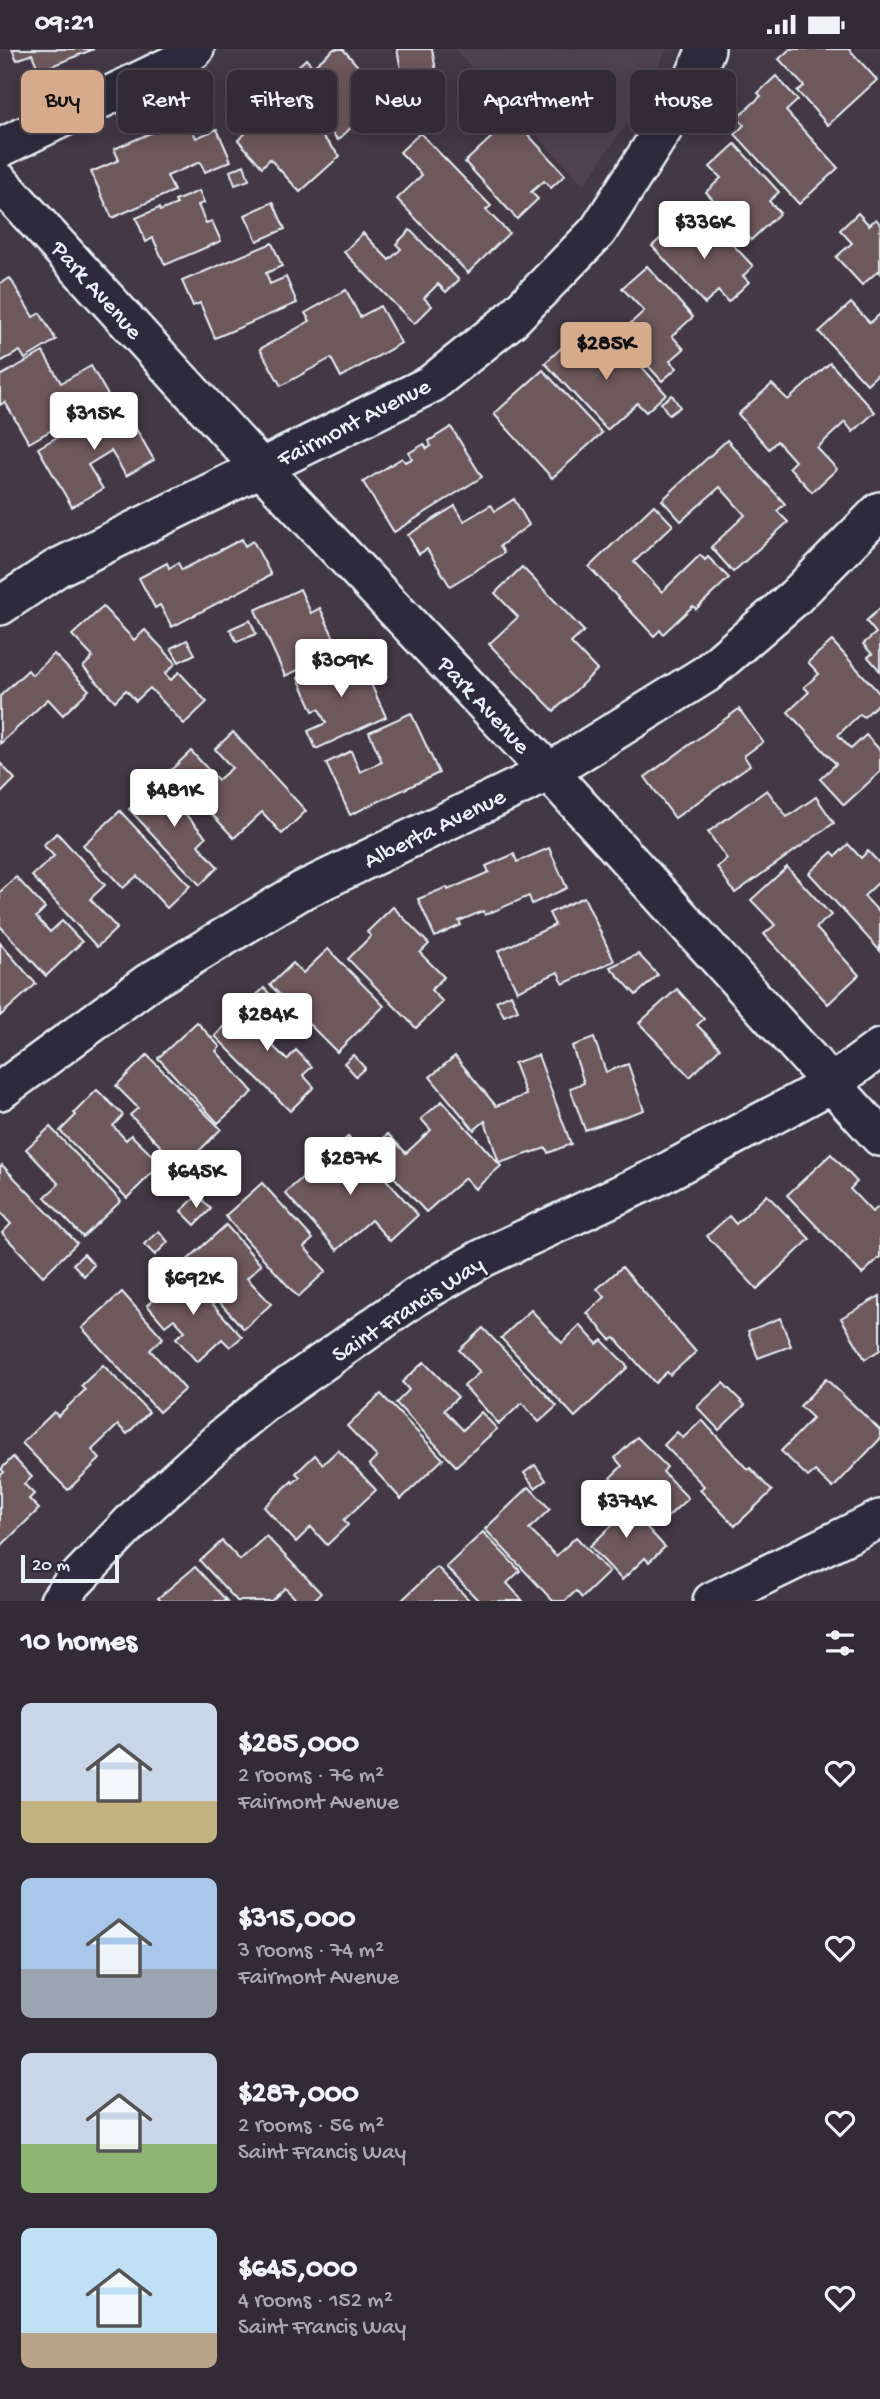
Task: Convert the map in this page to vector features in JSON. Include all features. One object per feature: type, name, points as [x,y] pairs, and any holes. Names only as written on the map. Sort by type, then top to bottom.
[{"type":"street","points":[[0,148],[176,63],[195,49]]},
{"type":"street","name":"Fairmont Avenue","points":[[0,606],[57,568],[431,384],[511,320],[598,231],[690,87],[706,49]]},
{"type":"street","name":"Park Avenue","points":[[0,182],[261,468],[549,772],[880,1137]]},
{"type":"street","name":"Alberta Avenue","points":[[0,1091],[149,982],[300,891],[549,772],[706,674],[794,597],[880,512]]},
{"type":"street","name":"Saint Francis Way","points":[[59,1601],[145,1508],[224,1436],[267,1402],[417,1296],[483,1258],[657,1177],[831,1084],[880,1048]]},
{"type":"street","points":[[712,1601],[880,1519]]},
{"type":"shaded area","points":[[454,49],[667,49],[656,70],[630,70],[630,119],[584,185],[534,133],[616,133],[616,70],[474,70]]},
{"type":"building","points":[[12,49],[94,49],[42,70],[39,70],[32,54],[17,60]]},
{"type":"building","points":[[334,49],[343,49],[361,70],[351,70],[351,128],[338,140],[332,133],[337,133],[337,70],[294,70],[306,59],[313,67]]},
{"type":"building","points":[[397,49],[432,49],[436,70],[401,70]]},
{"type":"building","points":[[790,49],[849,49],[877,80],[828,125],[797,91],[804,86],[779,59]]},
{"type":"building","points":[[776,76],[798,100],[786,111],[838,168],[799,204],[735,134],[744,125],[737,118],[761,96],[758,93]]},
{"type":"building","points":[[217,129],[231,161],[205,172],[200,162],[167,176],[174,191],[112,218],[91,172],[119,160],[114,149],[150,133],[194,133],[196,138],[213,133]]},
{"type":"building","points":[[246,133],[319,133],[340,156],[300,192],[270,159],[262,167],[238,140]]},
{"type":"building","points":[[420,133],[491,206],[486,210],[509,233],[468,273],[397,199],[422,175],[400,152]]},
{"type":"building","points":[[496,133],[527,133],[565,175],[551,188],[544,181],[531,192],[538,199],[517,219],[465,162]]},
{"type":"building","points":[[735,144],[779,192],[769,201],[780,213],[751,240],[706,192],[721,178],[710,167]]},
{"type":"building","points":[[244,165],[249,180],[235,185],[230,171]]},
{"type":"building","points":[[199,191],[204,203],[198,205],[206,223],[212,221],[221,241],[165,265],[153,238],[146,242],[136,218],[177,204],[175,201]]},
{"type":"building","points":[[273,202],[285,229],[257,241],[245,215]]},
{"type":"building","points":[[858,213],[869,225],[876,219],[880,224],[880,273],[878,271],[862,285],[836,257],[852,243],[840,230]]},
{"type":"building","points":[[683,218],[694,231],[701,225],[712,238],[720,231],[753,266],[743,276],[749,282],[728,302],[718,291],[705,304],[652,246]]},
{"type":"building","points":[[410,230],[459,280],[446,292],[438,284],[424,298],[432,306],[414,324],[344,252],[363,233],[389,260],[401,249],[396,244]]},
{"type":"building","points":[[272,243],[282,266],[266,273],[270,284],[286,277],[297,303],[215,338],[200,303],[193,306],[182,281]]},
{"type":"building","points":[[647,266],[693,317],[672,336],[684,349],[670,361],[677,368],[662,381],[619,334],[644,311],[622,288]]},
{"type":"building","points":[[10,278],[33,317],[40,313],[56,340],[25,359],[20,351],[0,362],[0,283]]},
{"type":"building","points":[[346,290],[360,317],[380,306],[401,343],[341,377],[331,358],[281,386],[260,349],[310,321],[305,313]]},
{"type":"building","points":[[851,303],[870,323],[880,314],[880,372],[867,384],[819,332]]},
{"type":"building","points":[[570,340],[593,365],[619,341],[666,394],[646,412],[637,403],[607,430],[545,363]]},
{"type":"building","points":[[43,352],[61,383],[91,366],[109,397],[29,443],[5,402],[0,405],[0,376]]},
{"type":"building","points":[[830,363],[875,412],[853,432],[845,422],[817,448],[837,469],[812,492],[789,467],[795,461],[777,441],[769,449],[738,414],[772,384],[788,400]]},
{"type":"building","points":[[543,370],[602,433],[552,478],[494,414]]},
{"type":"building","points":[[672,395],[680,407],[669,415],[661,403]]},
{"type":"building","points":[[120,401],[154,460],[126,476],[111,451],[88,465],[103,489],[72,507],[38,448]]},
{"type":"building","points":[[451,427],[482,477],[394,532],[363,482],[402,458],[405,462],[412,459],[409,453],[424,444],[427,449],[431,446],[429,441]]},
{"type":"building","points":[[727,440],[785,504],[777,511],[788,522],[733,572],[711,547],[745,515],[720,487],[681,521],[662,500]]},
{"type":"building","points":[[514,499],[529,525],[500,546],[504,553],[450,586],[427,549],[419,554],[408,535],[455,506],[464,521],[491,505],[495,511]]},
{"type":"building","points":[[654,505],[673,525],[634,562],[662,592],[700,555],[705,560],[708,557],[729,578],[696,609],[693,606],[663,634],[660,630],[654,636],[589,567]]},
{"type":"building","points":[[242,539],[245,546],[253,541],[271,575],[172,627],[160,605],[155,608],[139,578],[167,563],[169,568],[178,563],[182,570]]},
{"type":"building","points":[[522,567],[584,631],[571,643],[597,670],[554,711],[489,644],[518,617],[495,593]]},
{"type":"building","points":[[300,589],[311,613],[320,608],[340,651],[285,676],[255,610]]},
{"type":"building","points":[[103,607],[134,640],[145,630],[176,663],[165,674],[171,680],[179,672],[207,702],[184,724],[150,688],[136,701],[126,690],[115,701],[83,667],[93,657],[72,635]]},
{"type":"building","points":[[880,608],[880,671],[868,657],[872,654],[863,644],[876,633],[866,621]]},
{"type":"building","points":[[250,620],[256,634],[237,642],[230,629]]},
{"type":"building","points":[[187,640],[195,654],[179,662],[171,648]]},
{"type":"building","points":[[832,641],[880,694],[880,702],[864,717],[860,714],[838,735],[851,749],[866,735],[880,750],[880,772],[844,805],[820,779],[836,764],[788,712],[809,692],[804,687],[819,674],[808,662]]},
{"type":"building","points":[[356,651],[386,717],[316,749],[308,731],[326,723],[319,709],[313,711],[298,678]]},
{"type":"building","points":[[54,654],[89,690],[63,715],[48,699],[0,744],[0,696],[28,670],[32,675]]},
{"type":"building","points":[[739,709],[763,742],[744,756],[750,765],[675,818],[645,777]]},
{"type":"building","points":[[411,713],[439,773],[350,815],[326,763],[351,751],[360,772],[382,762],[369,732]]},
{"type":"building","points":[[233,732],[306,811],[282,834],[262,812],[234,838],[171,770],[191,751],[218,780],[232,768],[215,749]]},
{"type":"building","points":[[0,763],[15,779],[0,794]]},
{"type":"building","points":[[166,776],[186,797],[177,805],[206,837],[198,845],[218,867],[200,885],[129,809]]},
{"type":"building","points":[[767,790],[787,817],[816,797],[834,823],[735,893],[717,867],[727,859],[708,832]]},
{"type":"building","points":[[120,811],[190,886],[167,908],[137,876],[123,888],[83,845]]},
{"type":"building","points":[[57,833],[105,885],[90,899],[117,928],[97,947],[32,876],[54,856],[43,845]]},
{"type":"building","points":[[848,844],[861,858],[868,851],[880,864],[880,881],[864,896],[880,913],[880,951],[809,873],[832,852],[836,856]]},
{"type":"building","points":[[549,848],[567,888],[532,904],[529,896],[485,915],[483,911],[459,921],[461,925],[435,937],[418,899],[447,887],[448,890],[489,872],[486,866],[514,854],[517,862]]},
{"type":"building","points":[[787,867],[831,915],[816,928],[859,975],[828,1004],[764,934],[775,925],[751,900]]},
{"type":"building","points":[[16,877],[45,908],[36,917],[50,932],[62,921],[82,942],[46,976],[0,926],[0,892]]},
{"type":"building","points":[[584,897],[614,961],[563,984],[558,972],[517,991],[498,951],[555,925],[549,913]]},
{"type":"building","points":[[393,907],[429,944],[420,953],[444,977],[431,990],[443,1002],[416,1028],[348,959],[371,936],[367,932]]},
{"type":"building","points":[[0,943],[36,984],[0,1016]]},
{"type":"building","points":[[328,949],[384,1006],[337,1052],[270,985],[293,963],[303,973]]},
{"type":"building","points":[[638,954],[658,975],[636,995],[610,967]]},
{"type":"building","points":[[264,988],[285,1010],[261,1034],[287,1060],[296,1050],[312,1067],[303,1075],[314,1087],[290,1111],[215,1036],[231,1020],[238,1027],[257,1008],[250,1001]]},
{"type":"building","points":[[677,989],[704,1019],[697,1025],[720,1048],[690,1077],[639,1023]]},
{"type":"building","points":[[511,994],[518,1010],[504,1016],[496,1001]]},
{"type":"building","points":[[197,1022],[220,1047],[216,1051],[253,1092],[218,1123],[158,1058]]},
{"type":"building","points":[[594,1038],[606,1072],[628,1064],[644,1110],[585,1130],[570,1088],[584,1083],[572,1046]]},
{"type":"building","points":[[147,1055],[221,1129],[182,1168],[130,1115],[138,1108],[116,1086]]},
{"type":"building","points":[[353,1055],[365,1068],[356,1076],[344,1063]]},
{"type":"building","points":[[538,1055],[571,1144],[548,1153],[546,1148],[499,1163],[485,1121],[474,1130],[430,1077],[455,1056],[496,1106],[526,1095],[514,1063]]},
{"type":"building","points":[[97,1090],[123,1115],[113,1126],[126,1140],[131,1135],[161,1164],[127,1198],[60,1131]]},
{"type":"building","points":[[442,1101],[501,1166],[475,1189],[465,1178],[426,1212],[370,1151],[388,1134],[406,1153],[431,1130],[421,1119]]},
{"type":"building","points":[[50,1127],[121,1201],[83,1237],[45,1197],[59,1184],[26,1149]]},
{"type":"building","points":[[348,1137],[418,1215],[390,1241],[371,1220],[337,1250],[285,1193]]},
{"type":"building","points":[[831,1154],[857,1182],[850,1189],[872,1212],[880,1206],[880,1257],[862,1274],[787,1195]]},
{"type":"building","points":[[2,1165],[77,1243],[43,1276],[2,1233],[11,1224],[0,1212]]},
{"type":"building","points":[[262,1183],[313,1239],[304,1247],[326,1271],[298,1297],[225,1216]]},
{"type":"building","points":[[198,1195],[211,1209],[195,1225],[181,1211]]},
{"type":"building","points":[[767,1195],[810,1239],[757,1289],[707,1236],[729,1216],[736,1224]]},
{"type":"building","points":[[226,1225],[261,1265],[247,1278],[271,1304],[244,1329],[184,1263]]},
{"type":"building","points":[[159,1231],[168,1242],[155,1255],[144,1244]]},
{"type":"building","points":[[84,1254],[94,1265],[84,1276],[73,1264]]},
{"type":"building","points":[[622,1267],[696,1352],[670,1375],[667,1372],[655,1383],[615,1338],[611,1340],[587,1313],[605,1297],[597,1289]]},
{"type":"building","points":[[184,1272],[242,1337],[230,1347],[222,1339],[197,1362],[176,1338],[185,1331],[174,1319],[165,1326],[147,1305]]},
{"type":"building","points":[[122,1292],[163,1338],[150,1350],[185,1389],[159,1412],[82,1328]]},
{"type":"building","points":[[880,1296],[880,1350],[865,1359],[841,1318]]},
{"type":"building","points":[[531,1310],[562,1343],[580,1325],[597,1344],[602,1340],[628,1367],[575,1417],[501,1338]]},
{"type":"building","points":[[780,1318],[791,1346],[758,1358],[748,1331]]},
{"type":"building","points":[[483,1328],[557,1406],[539,1422],[522,1403],[499,1424],[464,1386],[480,1372],[459,1350]]},
{"type":"building","points":[[424,1362],[458,1397],[444,1410],[463,1430],[481,1412],[497,1429],[456,1466],[396,1403],[409,1390],[402,1382]]},
{"type":"building","points":[[103,1365],[149,1412],[127,1434],[118,1425],[92,1450],[100,1459],[68,1490],[22,1443],[54,1412],[58,1416],[85,1390],[81,1386]]},
{"type":"building","points":[[826,1379],[880,1430],[880,1439],[833,1488],[815,1471],[808,1477],[781,1451],[813,1418],[800,1406]]},
{"type":"building","points":[[723,1383],[745,1405],[719,1430],[697,1407]]},
{"type":"building","points":[[381,1394],[443,1459],[401,1499],[369,1464],[377,1457],[347,1426]]},
{"type":"building","points":[[702,1420],[748,1470],[750,1468],[772,1491],[735,1526],[700,1490],[704,1486],[664,1445],[677,1432],[683,1438]]},
{"type":"building","points":[[637,1437],[667,1467],[663,1472],[688,1498],[657,1527],[610,1478],[622,1466],[615,1458]]},
{"type":"building","points":[[338,1450],[376,1490],[344,1520],[348,1525],[327,1545],[311,1527],[296,1542],[264,1507],[300,1477],[296,1473],[315,1455],[323,1464]]},
{"type":"building","points":[[13,1457],[32,1477],[24,1484],[34,1494],[29,1499],[39,1509],[0,1547],[0,1476],[4,1472],[1,1469]]},
{"type":"building","points":[[535,1465],[546,1480],[535,1488],[524,1473]]},
{"type":"building","points":[[529,1487],[550,1509],[529,1529],[556,1556],[576,1537],[609,1572],[582,1598],[576,1591],[565,1601],[553,1601],[485,1529]]},
{"type":"building","points":[[613,1491],[665,1547],[649,1562],[645,1558],[622,1580],[590,1546],[618,1520],[601,1502]]},
{"type":"building","points":[[483,1532],[520,1571],[507,1583],[523,1601],[479,1601],[446,1567]]},
{"type":"building","points":[[266,1536],[321,1593],[313,1601],[298,1601],[285,1588],[271,1601],[237,1601],[200,1561],[222,1541],[240,1560]]},
{"type":"building","points":[[195,1567],[227,1601],[161,1601],[158,1598]]},
{"type":"building","points":[[437,1567],[470,1601],[401,1601]]}]
